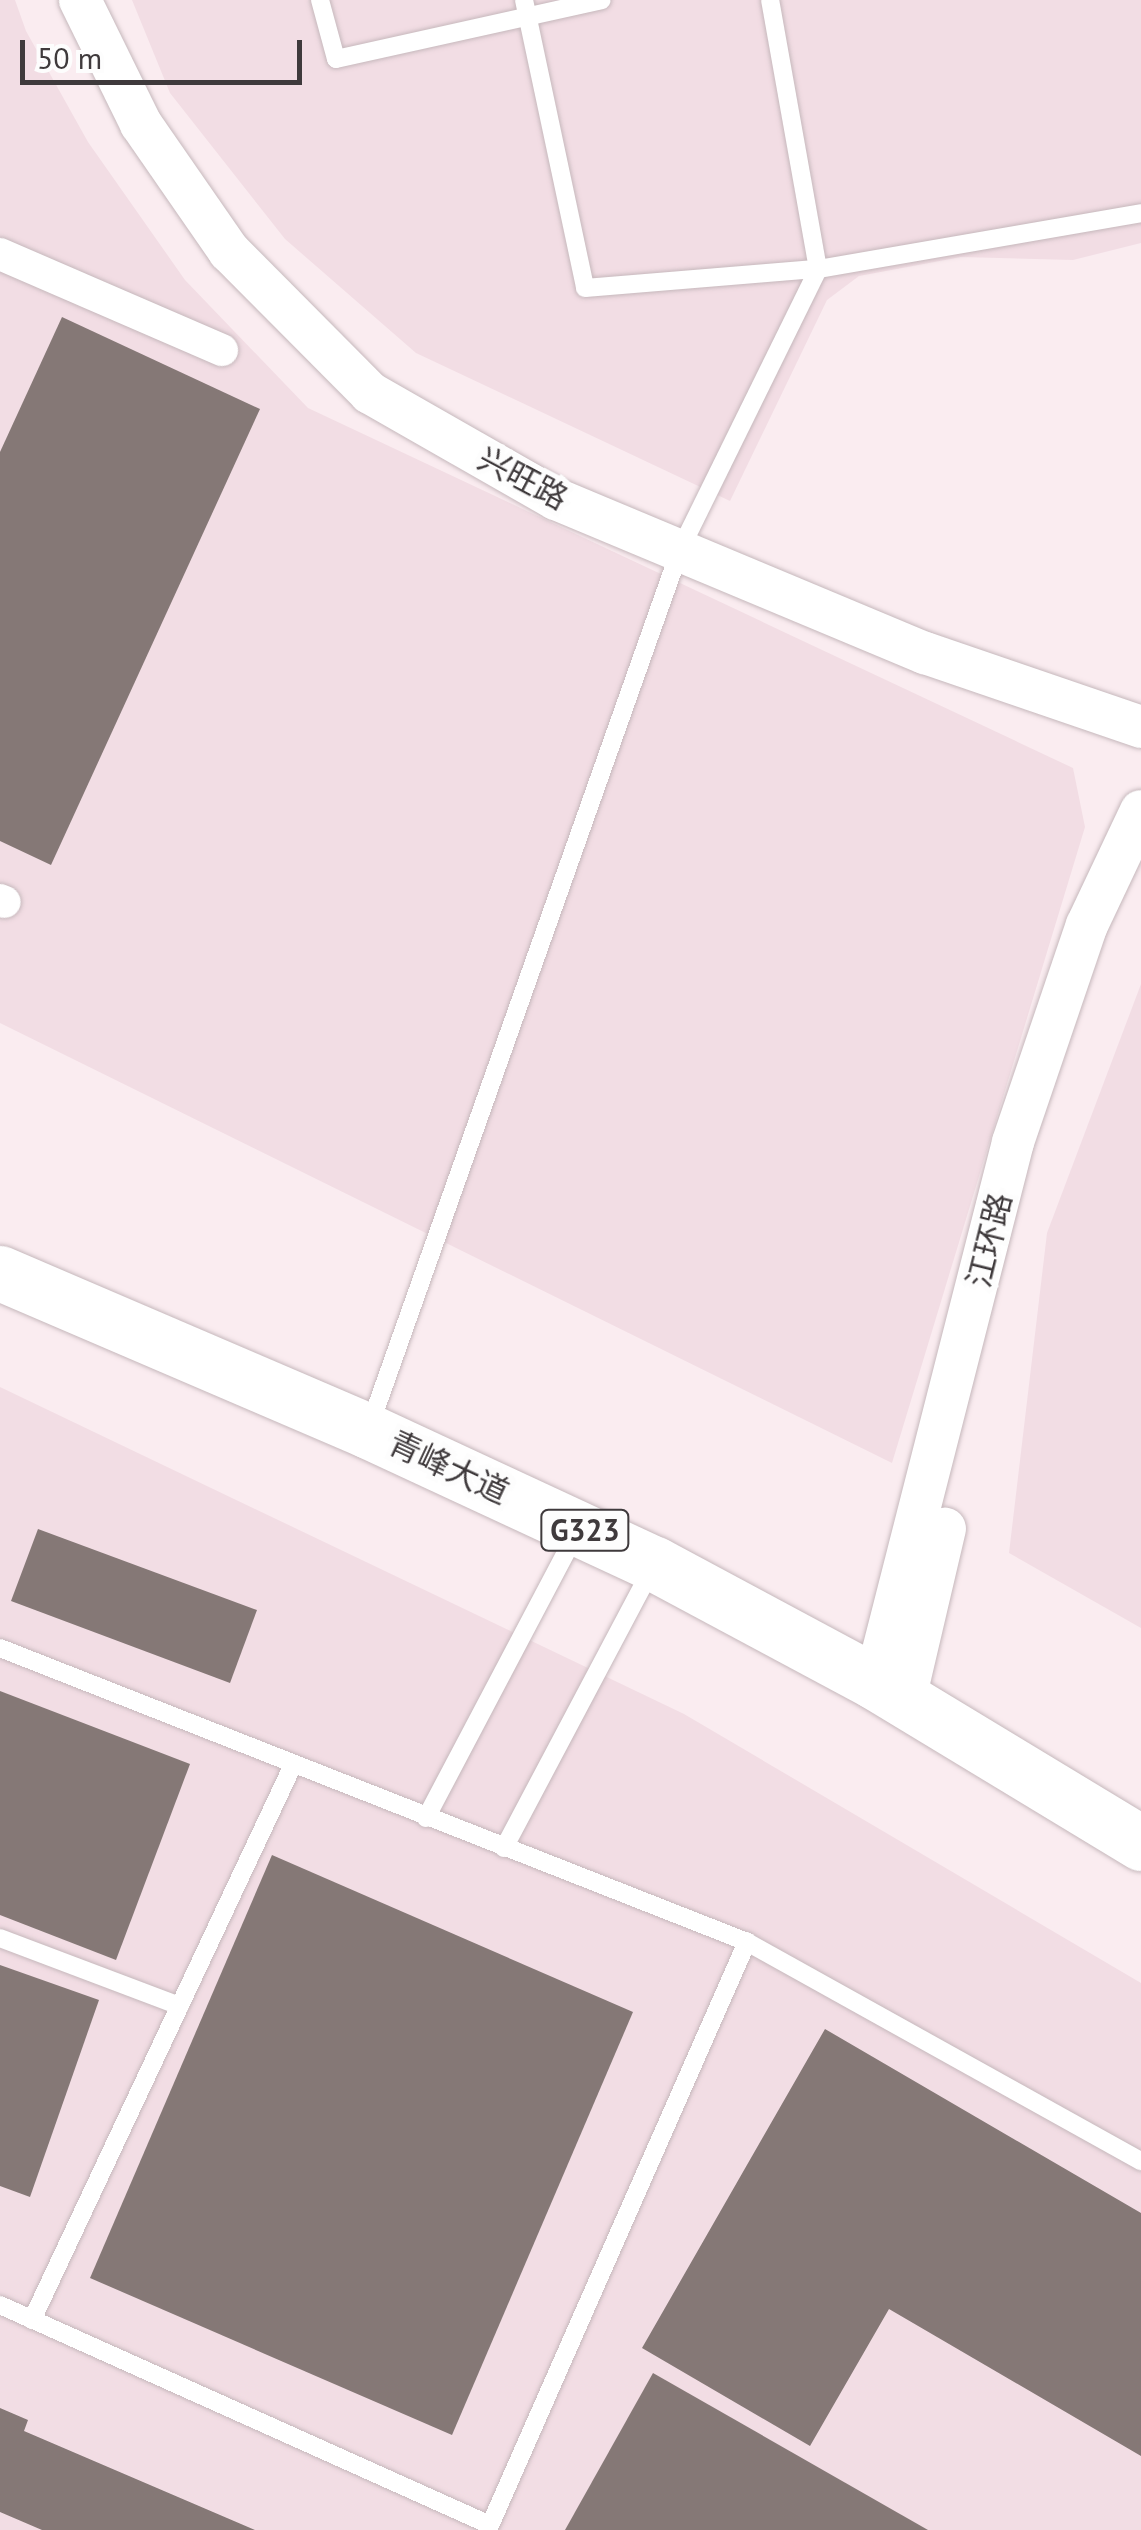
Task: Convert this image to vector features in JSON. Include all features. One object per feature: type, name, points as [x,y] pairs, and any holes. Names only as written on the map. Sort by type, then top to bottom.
[{"type":"highway","name":"青峰大道","points":[[0,1273],[368,1430],[580,1527],[890,1690],[1141,1843]]},
{"type":"street","name":"兴旺路","points":[[80,0],[141,124],[229,251],[370,393],[556,499],[925,652],[1141,727]]},
{"type":"street","points":[[0,254],[222,350]]},
{"type":"street","name":"江环路","points":[[890,1690],[1013,1142],[1087,925],[1141,811]]},
{"type":"street","name":"江环路","points":[[890,1690],[1038,1150],[1110,934],[1141,870]]},
{"type":"lane","points":[[320,0],[336,59],[526,7],[602,0]]},
{"type":"lane","points":[[368,1430],[680,550],[818,270],[770,0]]},
{"type":"lane","points":[[526,7],[586,288],[818,270],[1141,212]]},
{"type":"lane","points":[[426,1818],[580,1527]]},
{"type":"lane","points":[[504,1848],[654,1564]]},
{"type":"lane","points":[[0,1648],[746,1942],[1141,2160]]},
{"type":"lane","points":[[32,2320],[292,1766]]},
{"type":"lane","points":[[0,1938],[180,2006]]},
{"type":"lane","points":[[0,2304],[489,2527],[746,1942]]},
{"type":"shaded area","points":[[0,0],[15,0],[26,31],[88,142],[185,280],[308,408],[1073,768],[1085,827],[892,1463],[0,1023]]},
{"type":"shaded area","points":[[132,0],[1141,0],[1141,243],[1073,260],[961,257],[859,276],[827,300],[730,501],[416,353],[285,239],[170,93]]},
{"type":"shaded area","points":[[1141,984],[1141,1628],[1009,1553],[1047,1233]]},
{"type":"shaded area","points":[[0,1387],[684,1714],[1141,1983],[1141,2530],[0,2530]]},
{"type":"building","points":[[62,317],[260,409],[51,865],[0,841],[0,452]]},
{"type":"building","points":[[38,1529],[257,1610],[230,1683],[11,1601]]},
{"type":"building","points":[[0,1691],[190,1764],[116,1960],[0,1915]]},
{"type":"building","points":[[272,1855],[633,2012],[452,2435],[90,2278]]},
{"type":"building","points":[[0,1965],[99,2000],[30,2197],[0,2186]]},
{"type":"building","points":[[825,2029],[1141,2213],[1141,2456],[889,2309],[810,2446],[642,2348]]},
{"type":"building","points":[[653,2373],[928,2530],[565,2530]]},
{"type":"building","points":[[0,2408],[28,2420],[24,2431],[255,2530],[42,2530],[0,2512]]}]
